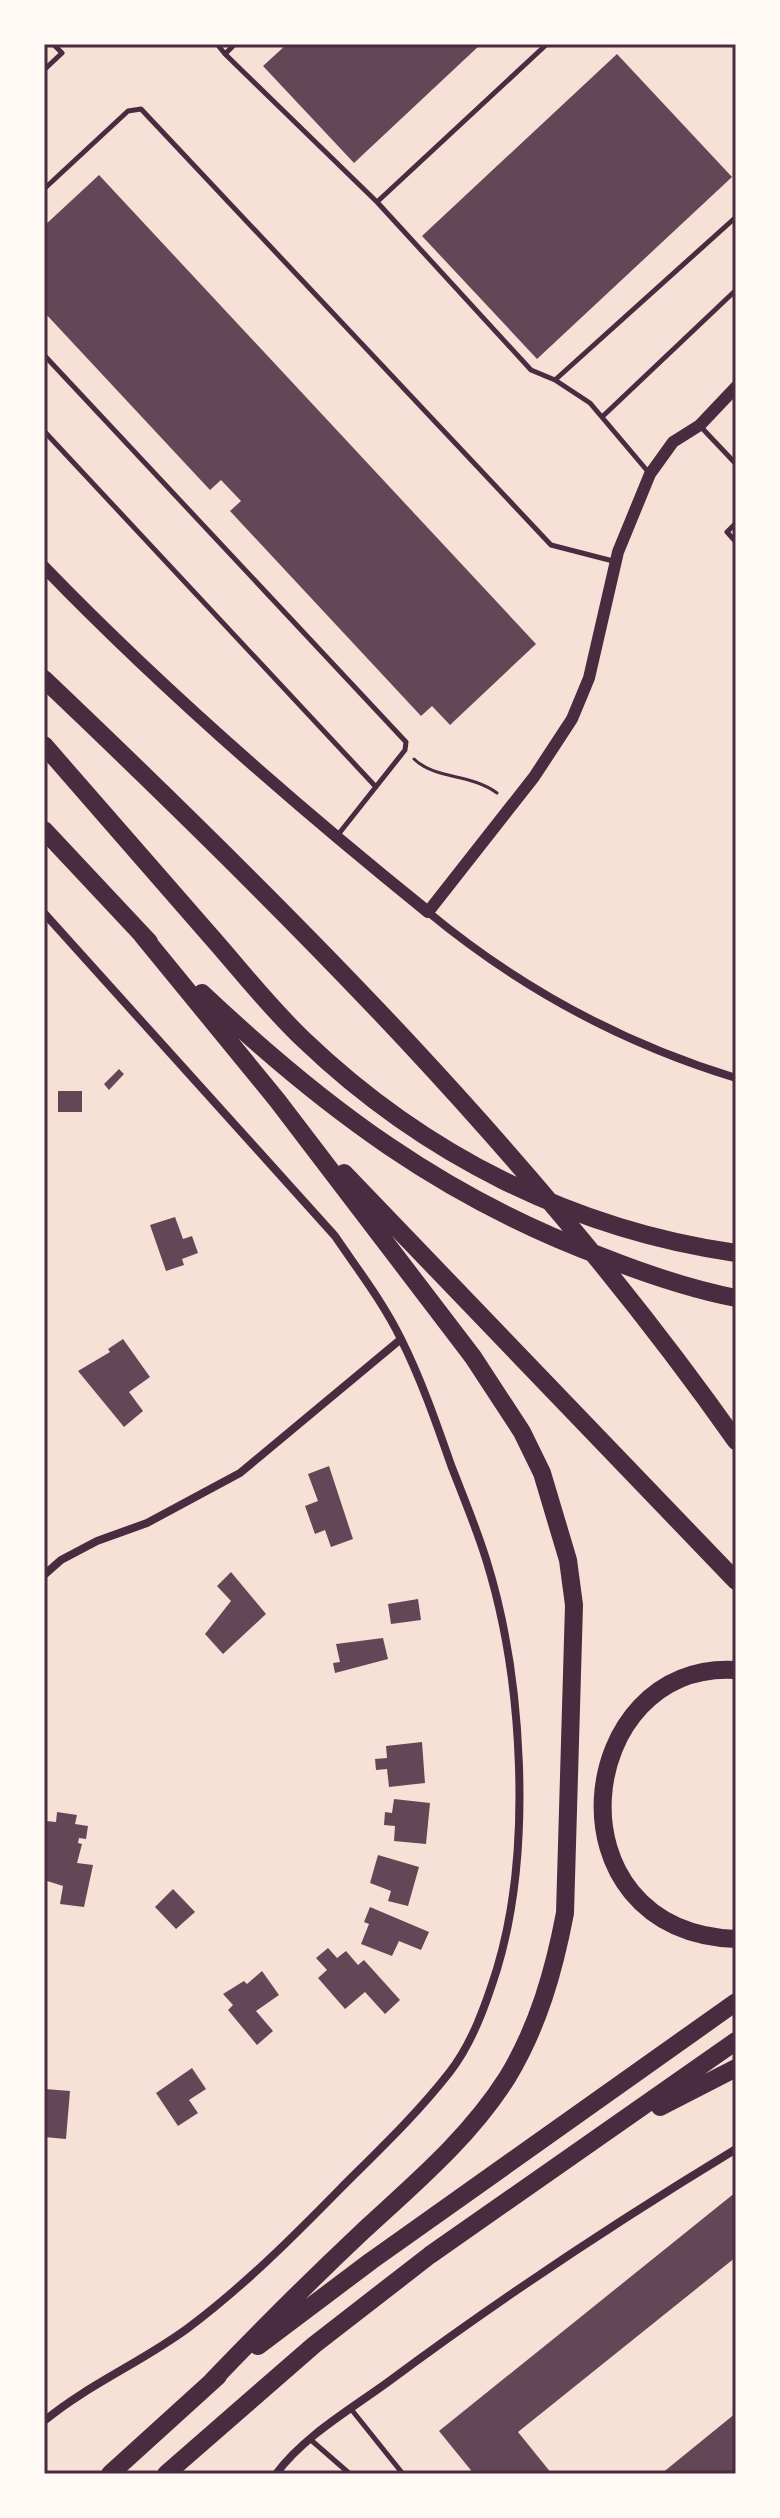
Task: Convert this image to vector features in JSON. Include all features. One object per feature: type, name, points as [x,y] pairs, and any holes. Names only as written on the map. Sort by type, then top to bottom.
[{"type":"highway","points":[[44,679],[358,989],[579,1234],[736,1441]]},
{"type":"highway","points":[[44,745],[279,1015],[343,1076],[386,1110],[431,1140],[522,1192],[656,1237],[736,1253]]},
{"type":"highway","points":[[44,830],[142,935],[277,1100],[490,1381],[522,1432],[547,1487],[568,1560],[574,1605],[565,1913],[557,1956],[539,2012],[507,2077],[453,2147],[319,2272],[212,2381],[110,2474]]},
{"type":"highway","points":[[142,935],[306,1086],[415,1167],[534,1231],[660,1279],[736,1298]]},
{"type":"highway","points":[[277,1100],[736,1581]]},
{"type":"highway","points":[[736,1670],[705,1672],[681,1680],[642,1706],[612,1755],[604,1780],[601,1814],[610,1858],[621,1879],[641,1902],[683,1928],[736,1939]]},
{"type":"highway","points":[[212,2381],[371,2261],[736,2002]]},
{"type":"highway","points":[[166,2474],[379,2293],[736,2041]]},
{"type":"highway","points":[[631,2116],[661,2106],[736,2068]]},
{"type":"street","points":[[428,912],[534,777],[572,719],[589,678],[616,562],[632,513],[650,474],[673,442],[700,425],[736,387]]},
{"type":"street","points":[[44,567],[173,694],[337,837],[519,981],[577,1015],[638,1044],[736,1078]]},
{"type":"street","points":[[44,913],[335,1236],[376,1295],[401,1339],[431,1408],[486,1559],[505,1633],[514,1714],[517,1857],[515,1896],[491,1987],[451,2070],[368,2162],[242,2285],[185,2330],[69,2401],[44,2421]]},
{"type":"street","points":[[44,1575],[61,1560],[97,1541],[147,1523],[240,1473],[401,1339]]},
{"type":"street","points":[[276,2474],[311,2440],[497,2301],[610,2226],[736,2149]]},
{"type":"lane","points":[[44,70],[62,53],[53,44]]},
{"type":"lane","points":[[217,44],[377,202],[531,370],[555,380],[590,403],[650,474]]},
{"type":"lane","points":[[225,54],[235,44]]},
{"type":"lane","points":[[377,202],[547,44]]},
{"type":"lane","points":[[44,189],[128,111],[141,109],[551,545],[616,562]]},
{"type":"lane","points":[[555,380],[736,217]]},
{"type":"lane","points":[[602,417],[736,290]]},
{"type":"lane","points":[[44,355],[406,742],[405,750],[337,837]]},
{"type":"lane","points":[[700,425],[736,464]]},
{"type":"lane","points":[[44,431],[376,787]]},
{"type":"lane","points":[[736,523],[727,532],[736,542]]},
{"type":"lane","points":[[351,2409],[403,2474]]},
{"type":"lane","points":[[311,2440],[350,2474]]},
{"type":"path","points":[[405,750],[424,769],[463,776],[497,793]]},
{"type":"building","points":[[287,44],[481,44],[354,163],[263,66]]},
{"type":"building","points":[[617,54],[732,177],[537,359],[422,236]]},
{"type":"building","points":[[99,175],[536,644],[450,725],[432,706],[421,716],[230,511],[241,501],[221,480],[210,490],[44,312],[44,226]]},
{"type":"building","points":[[119,1069],[124,1074],[109,1090],[104,1084]]},
{"type":"building","points":[[58,1091],[82,1091],[82,1112],[58,1112]]},
{"type":"building","points":[[175,1217],[183,1239],[192,1236],[198,1253],[182,1259],[184,1265],[166,1271],[150,1225]]},
{"type":"building","points":[[123,1339],[150,1377],[129,1392],[143,1411],[124,1427],[78,1371],[110,1352],[108,1349]]},
{"type":"building","points":[[329,1466],[353,1539],[331,1547],[325,1530],[315,1534],[305,1506],[318,1501],[308,1474]]},
{"type":"building","points":[[231,1572],[266,1614],[223,1654],[205,1634],[231,1601],[217,1586]]},
{"type":"building","points":[[418,1599],[421,1620],[391,1624],[388,1604]]},
{"type":"building","points":[[383,1638],[388,1659],[335,1673],[333,1663],[340,1662],[336,1644]]},
{"type":"building","points":[[422,1742],[425,1783],[389,1787],[387,1769],[376,1770],[375,1759],[387,1758],[386,1746]]},
{"type":"building","points":[[394,1799],[430,1803],[426,1844],[394,1841],[395,1826],[384,1825],[385,1812],[392,1813]]},
{"type":"building","points":[[57,1812],[77,1815],[75,1824],[88,1826],[86,1839],[79,1838],[78,1843],[82,1844],[77,1863],[93,1865],[84,1907],[60,1904],[63,1886],[44,1880],[46,1821],[56,1822]]},
{"type":"building","points":[[378,1855],[419,1867],[408,1906],[388,1901],[391,1891],[370,1883]]},
{"type":"building","points":[[173,1889],[195,1912],[176,1929],[155,1907]]},
{"type":"building","points":[[370,1907],[429,1932],[421,1950],[399,1941],[392,1956],[361,1944],[369,1924],[364,1922]]},
{"type":"building","points":[[328,1948],[337,1958],[346,1951],[358,1965],[364,1960],[400,2000],[385,2014],[365,1992],[345,2009],[318,1978],[327,1970],[316,1958]]},
{"type":"building","points":[[262,1971],[279,1995],[256,2011],[273,2031],[257,2045],[228,2010],[233,2005],[223,1994],[244,1981],[247,1984]]},
{"type":"building","points":[[192,2068],[206,2089],[189,2100],[198,2113],[178,2126],[156,2093]]},
{"type":"building","points":[[45,2089],[70,2091],[66,2139],[44,2137]]},
{"type":"building","points":[[736,2192],[736,2257],[518,2432],[552,2474],[474,2474],[439,2431]]},
{"type":"building","points":[[736,2413],[736,2474],[661,2474]]}]
